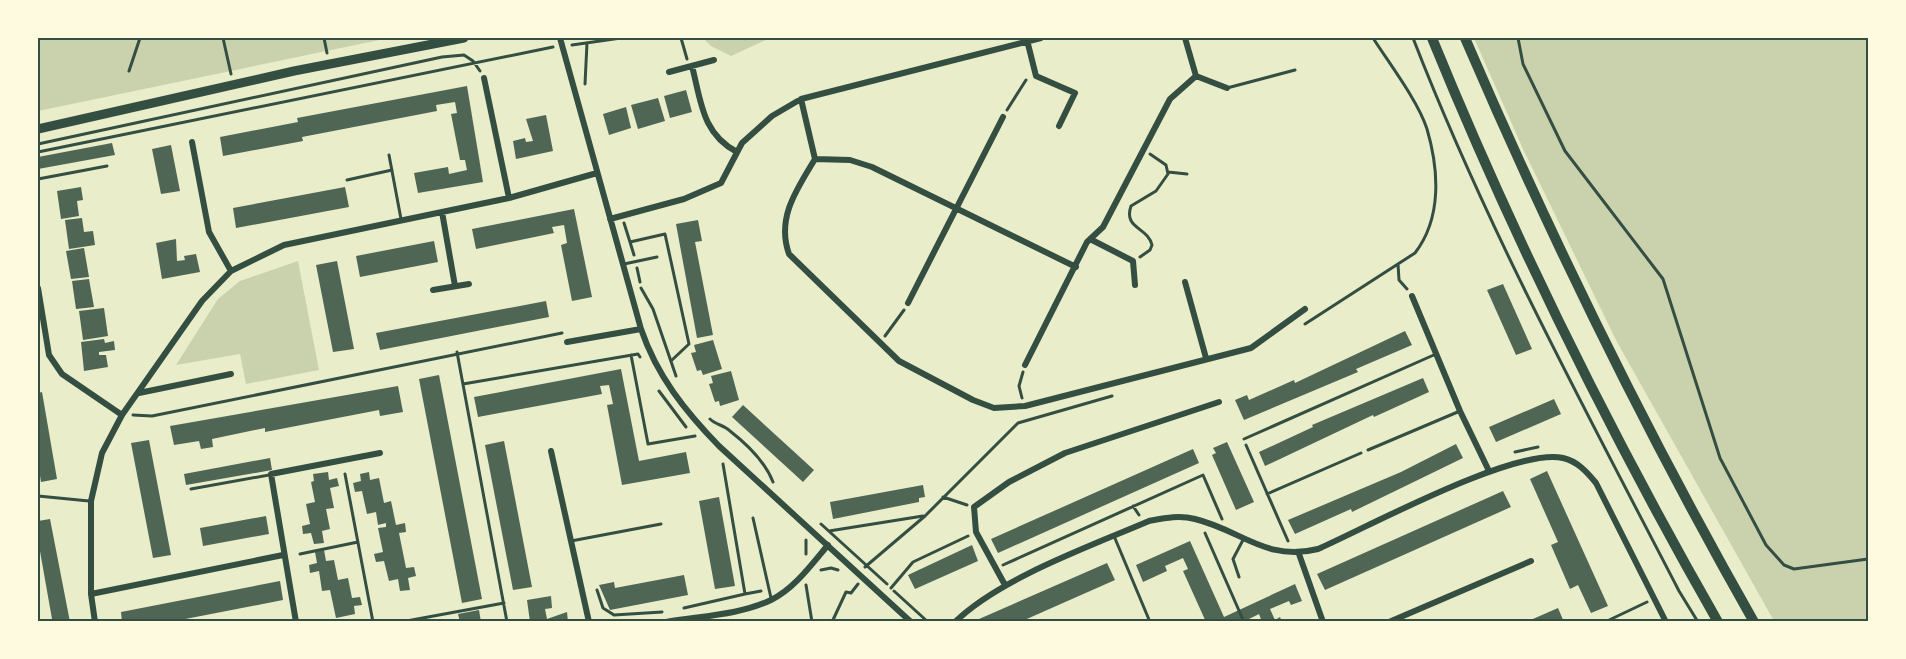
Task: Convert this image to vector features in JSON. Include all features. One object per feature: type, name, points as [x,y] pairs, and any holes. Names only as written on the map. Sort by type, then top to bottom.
[{"type":"main road","points":[[38,129],[330,64],[464,38]]},
{"type":"main road","points":[[1432,38],[1493,181],[1574,354],[1653,506],[1718,621]]},
{"type":"main road","points":[[1465,38],[1528,184],[1615,366],[1694,516],[1754,621]]},
{"type":"street","points":[[560,38],[623,264],[653,359],[689,416],[911,621]]},
{"type":"street","points":[[610,219],[708,190],[727,176],[737,152],[757,128],[801,99],[1039,38]]},
{"type":"street","points":[[1185,38],[1196,76]]},
{"type":"street","points":[[1027,40],[1036,76],[1075,93],[1059,126]]},
{"type":"street","points":[[669,72],[714,60]]},
{"type":"street","points":[[690,67],[709,129],[722,144],[737,152]]},
{"type":"street","points":[[1196,76],[1227,88]]},
{"type":"street","points":[[1025,365],[1089,239],[1103,227],[1170,99],[1196,76]]},
{"type":"street","points":[[484,78],[509,198]]},
{"type":"street","points":[[801,99],[815,159],[786,213],[784,240],[789,254],[898,361],[973,400],[994,408],[1025,406],[1251,348],[1305,309]]},
{"type":"street","points":[[908,303],[1003,117]]},
{"type":"street","points":[[192,141],[209,232],[231,271]]},
{"type":"street","points":[[815,159],[850,159],[872,167],[1076,267]]},
{"type":"street","points":[[95,621],[91,594],[91,501],[102,453],[122,415],[202,301],[231,271],[284,245],[509,198],[597,173]]},
{"type":"street","points":[[442,212],[455,286]]},
{"type":"street","points":[[1089,239],[1133,261],[1135,285]]},
{"type":"street","points":[[1185,282],[1206,358]]},
{"type":"street","points":[[433,290],[470,284]]},
{"type":"street","points":[[38,288],[49,355],[62,374],[122,415]]},
{"type":"street","points":[[1412,296],[1460,411],[1489,471]]},
{"type":"street","points":[[567,342],[642,329]]},
{"type":"street","points":[[139,393],[231,374]]},
{"type":"street","points":[[1005,585],[976,532],[974,507],[1009,482],[1065,453],[1220,402]]},
{"type":"street","points":[[551,451],[589,621]]},
{"type":"street","points":[[296,621],[271,474],[380,453]]},
{"type":"street","points":[[955,621],[1005,585],[1149,521],[1173,516],[1199,520],[1264,548],[1299,554],[1318,549],[1489,471],[1527,458],[1563,458],[1582,467],[1596,483],[1666,621]]},
{"type":"street","points":[[666,621],[741,609],[772,600],[804,573],[828,546]]},
{"type":"street","points":[[1299,554],[1323,621]]},
{"type":"street","points":[[91,594],[283,555]]},
{"type":"street","points":[[1389,621],[1531,561]]},
{"type":"lane","points":[[1227,88],[1295,70]]},
{"type":"lane","points":[[389,155],[401,221]]},
{"type":"lane","points":[[38,179],[106,166]]},
{"type":"lane","points":[[347,180],[392,170]]},
{"type":"lane","points":[[623,264],[657,257]]},
{"type":"lane","points":[[1244,439],[1436,354]]},
{"type":"lane","points":[[1368,450],[1460,411]]},
{"type":"lane","points":[[191,489],[271,474]]},
{"type":"lane","points":[[38,496],[91,501]]},
{"type":"lane","points":[[753,518],[772,600]]},
{"type":"lane","points":[[571,541],[662,524]]},
{"type":"lane","points":[[1114,536],[1150,621]]},
{"type":"lane","points":[[1239,578],[1233,559],[1243,540]]},
{"type":"path","points":[[129,71],[140,38]]},
{"type":"path","points":[[223,38],[233,85]]},
{"type":"path","points":[[324,38],[330,64]]},
{"type":"path","points":[[563,46],[621,38]]},
{"type":"path","points":[[681,38],[690,67]]},
{"type":"path","points":[[1518,38],[1523,64],[1565,151],[1664,279],[1720,458],[1766,545],[1784,565],[1794,569],[1869,559]]},
{"type":"path","points":[[585,86],[587,42]]},
{"type":"path","points":[[38,152],[538,49]]},
{"type":"path","points":[[38,144],[442,57],[464,55],[473,61]]},
{"type":"path","points":[[1003,117],[1034,68]]},
{"type":"path","points":[[1133,261],[1144,255],[1152,245],[1146,234],[1132,225],[1129,219],[1131,207],[1162,185],[1168,172],[1166,165],[1143,150]]},
{"type":"path","points":[[1168,172],[1187,174]]},
{"type":"path","points":[[622,215],[642,289],[653,309],[678,382]]},
{"type":"path","points":[[630,242],[665,234],[689,344],[672,360]]},
{"type":"path","points":[[1398,264],[1399,280],[1412,296]]},
{"type":"path","points":[[878,343],[892,329],[908,303]]},
{"type":"path","points":[[122,415],[152,416],[564,332],[567,342]]},
{"type":"path","points":[[457,352],[507,621]]},
{"type":"path","points":[[463,384],[638,354],[643,363]]},
{"type":"path","points":[[631,355],[648,444],[694,436]]},
{"type":"path","points":[[1025,365],[1019,386],[1025,406]]},
{"type":"path","points":[[657,389],[666,404],[702,442]]},
{"type":"path","points":[[707,416],[715,424],[728,429],[767,466],[773,482],[781,489]]},
{"type":"path","points":[[1244,439],[1288,543]]},
{"type":"path","points":[[1267,494],[1368,450]]},
{"type":"path","points":[[729,469],[723,463],[745,594]]},
{"type":"path","points":[[345,474],[373,621]]},
{"type":"path","points":[[1002,565],[1203,475],[1222,520]]},
{"type":"path","points":[[943,497],[974,507]]},
{"type":"path","points":[[829,531],[925,516]]},
{"type":"path","points":[[813,517],[928,621]]},
{"type":"path","points":[[1199,520],[1244,621]]},
{"type":"path","points":[[798,532],[806,540],[806,558]]},
{"type":"path","points":[[891,588],[913,562],[971,535]]},
{"type":"path","points":[[300,554],[358,542]]},
{"type":"path","points":[[804,573],[812,621]]},
{"type":"path","points":[[832,621],[846,592],[851,593],[863,578]]},
{"type":"path","points":[[681,608],[768,588]]},
{"type":"path","points":[[597,590],[603,608],[614,615],[670,610]]},
{"type":"path","points":[[1605,621],[1655,599]]},
{"type":"path","points":[[401,621],[504,603]]},
{"type":"green space","points":[[38,38],[389,38],[38,111]]},
{"type":"green space","points":[[703,38],[770,38],[731,56],[711,46]]},
{"type":"green space","points":[[1474,38],[1868,38],[1868,621],[1774,621],[1617,342],[1523,149]]},
{"type":"green space","points":[[298,261],[319,370],[246,384],[240,354],[176,365],[218,299],[240,281]]},
{"type":"building","points":[[467,86],[483,182],[418,193],[414,173],[448,167],[449,174],[467,170],[465,160],[460,160],[451,114],[457,113],[455,102],[436,105],[437,111],[302,137],[303,141],[223,156],[220,137],[298,122],[297,118]]},
{"type":"building","points":[[686,90],[692,112],[670,118],[664,96]]},
{"type":"building","points":[[658,98],[665,121],[638,129],[631,105]]},
{"type":"building","points":[[626,107],[631,128],[609,135],[603,114]]},
{"type":"building","points":[[546,115],[553,151],[516,159],[513,141],[525,138],[526,142],[533,141],[526,119]]},
{"type":"building","points":[[112,143],[115,155],[38,169],[38,157]]},
{"type":"building","points":[[171,145],[180,191],[161,194],[152,149]]},
{"type":"building","points":[[81,187],[83,200],[77,201],[79,216],[61,219],[57,191]]},
{"type":"building","points":[[345,187],[349,207],[236,228],[233,208]]},
{"type":"building","points":[[574,209],[592,297],[572,301],[561,245],[567,243],[564,225],[552,227],[554,233],[476,249],[472,229]]},
{"type":"building","points":[[82,218],[84,232],[93,231],[95,245],[69,249],[65,220]]},
{"type":"building","points":[[698,220],[702,241],[695,242],[713,335],[697,338],[676,224]]},
{"type":"building","points":[[176,239],[177,261],[185,260],[184,256],[196,254],[200,272],[162,279],[156,243]]},
{"type":"building","points":[[434,241],[438,262],[360,277],[356,256]]},
{"type":"building","points":[[84,248],[89,277],[71,279],[66,251]]},
{"type":"building","points":[[337,261],[354,349],[333,352],[316,265]]},
{"type":"building","points":[[89,279],[94,307],[76,309],[72,281]]},
{"type":"building","points":[[1503,284],[1532,349],[1516,355],[1487,290]]},
{"type":"building","points":[[546,301],[549,317],[380,350],[376,333]]},
{"type":"building","points":[[104,308],[108,336],[83,340],[79,311]]},
{"type":"building","points":[[1405,331],[1412,345],[1356,369],[1358,372],[1244,420],[1235,400],[1247,395],[1249,400],[1294,380],[1295,383]]},
{"type":"building","points":[[104,339],[105,343],[114,341],[115,350],[99,352],[99,355],[106,355],[108,367],[84,371],[81,342]]},
{"type":"building","points":[[713,340],[722,369],[703,375],[701,370],[697,371],[691,353],[696,352],[694,345]]},
{"type":"building","points":[[621,369],[639,461],[686,452],[690,473],[622,485],[607,405],[613,404],[609,385],[600,386],[602,394],[478,417],[474,397]]},
{"type":"building","points":[[731,371],[739,400],[720,406],[719,401],[715,402],[709,384],[713,383],[711,376]]},
{"type":"building","points":[[439,375],[482,599],[462,603],[419,379]]},
{"type":"building","points":[[1423,378],[1429,392],[1374,417],[1373,415],[1265,466],[1259,452],[1313,427],[1312,425]]},
{"type":"building","points":[[398,386],[403,412],[380,416],[379,410],[265,432],[265,428],[212,439],[213,447],[201,449],[199,441],[174,445],[170,426]]},
{"type":"building","points":[[42,392],[57,479],[41,482],[38,463],[38,393]]},
{"type":"building","points":[[1554,399],[1561,414],[1496,442],[1489,427]]},
{"type":"building","points":[[743,405],[814,470],[803,482],[732,417]]},
{"type":"building","points":[[149,440],[171,555],[153,558],[131,443]]},
{"type":"building","points":[[504,441],[532,587],[513,590],[485,445]]},
{"type":"building","points":[[1227,442],[1254,502],[1236,510],[1212,455],[1216,453],[1213,448]]},
{"type":"building","points":[[1456,444],[1463,458],[1352,512],[1351,509],[1295,534],[1288,520],[1401,472]]},
{"type":"building","points":[[1193,449],[1199,463],[998,553],[991,539]]},
{"type":"building","points":[[270,458],[272,470],[186,485],[184,474]]},
{"type":"building","points":[[1547,471],[1608,606],[1591,613],[1578,585],[1570,589],[1551,545],[1558,542],[1530,479]]},
{"type":"building","points":[[328,472],[329,480],[337,478],[339,486],[330,488],[334,508],[326,509],[330,529],[322,531],[324,543],[314,544],[311,533],[303,534],[302,526],[310,524],[306,504],[315,502],[311,482],[314,481],[313,474]]},
{"type":"building","points":[[369,472],[370,480],[379,478],[384,503],[391,501],[396,525],[405,523],[406,532],[399,533],[406,568],[414,567],[416,576],[408,578],[410,590],[400,591],[398,579],[389,581],[384,561],[376,562],[374,554],[383,552],[378,528],[386,527],[386,523],[378,525],[376,512],[367,514],[362,491],[355,492],[353,483],[361,481],[360,474]]},
{"type":"building","points":[[923,485],[925,497],[919,498],[919,502],[833,519],[830,502]]},
{"type":"building","points":[[1503,491],[1511,507],[1325,590],[1317,574]]},
{"type":"building","points":[[719,497],[735,586],[715,589],[699,501]]},
{"type":"building","points":[[266,516],[269,534],[203,546],[200,528]]},
{"type":"building","points":[[50,519],[70,622],[49,622],[52,619],[38,540],[38,521]]},
{"type":"building","points":[[1190,541],[1224,617],[1295,584],[1302,601],[1291,605],[1289,601],[1270,609],[1275,620],[1280,617],[1282,622],[1262,622],[1259,614],[1243,622],[1206,622],[1183,571],[1188,569],[1183,558],[1165,566],[1167,571],[1143,582],[1136,565]]},
{"type":"building","points":[[972,545],[978,561],[915,589],[908,575]]},
{"type":"building","points":[[324,550],[326,561],[334,560],[338,580],[348,578],[352,598],[360,597],[362,605],[354,606],[355,614],[336,618],[330,590],[322,591],[319,571],[310,573],[309,565],[317,563],[315,552]]},
{"type":"building","points":[[1107,563],[1115,580],[1020,622],[980,622],[979,619]]},
{"type":"building","points":[[684,575],[688,595],[610,610],[599,585],[614,582],[615,588]]},
{"type":"building","points":[[280,581],[283,600],[170,622],[122,622],[121,612]]},
{"type":"building","points":[[551,596],[552,608],[545,609],[547,619],[567,612],[568,622],[530,622],[527,600]]},
{"type":"building","points":[[1558,608],[1564,622],[1526,622]]},
{"type":"building","points":[[479,610],[481,622],[460,622],[458,614]]}]
